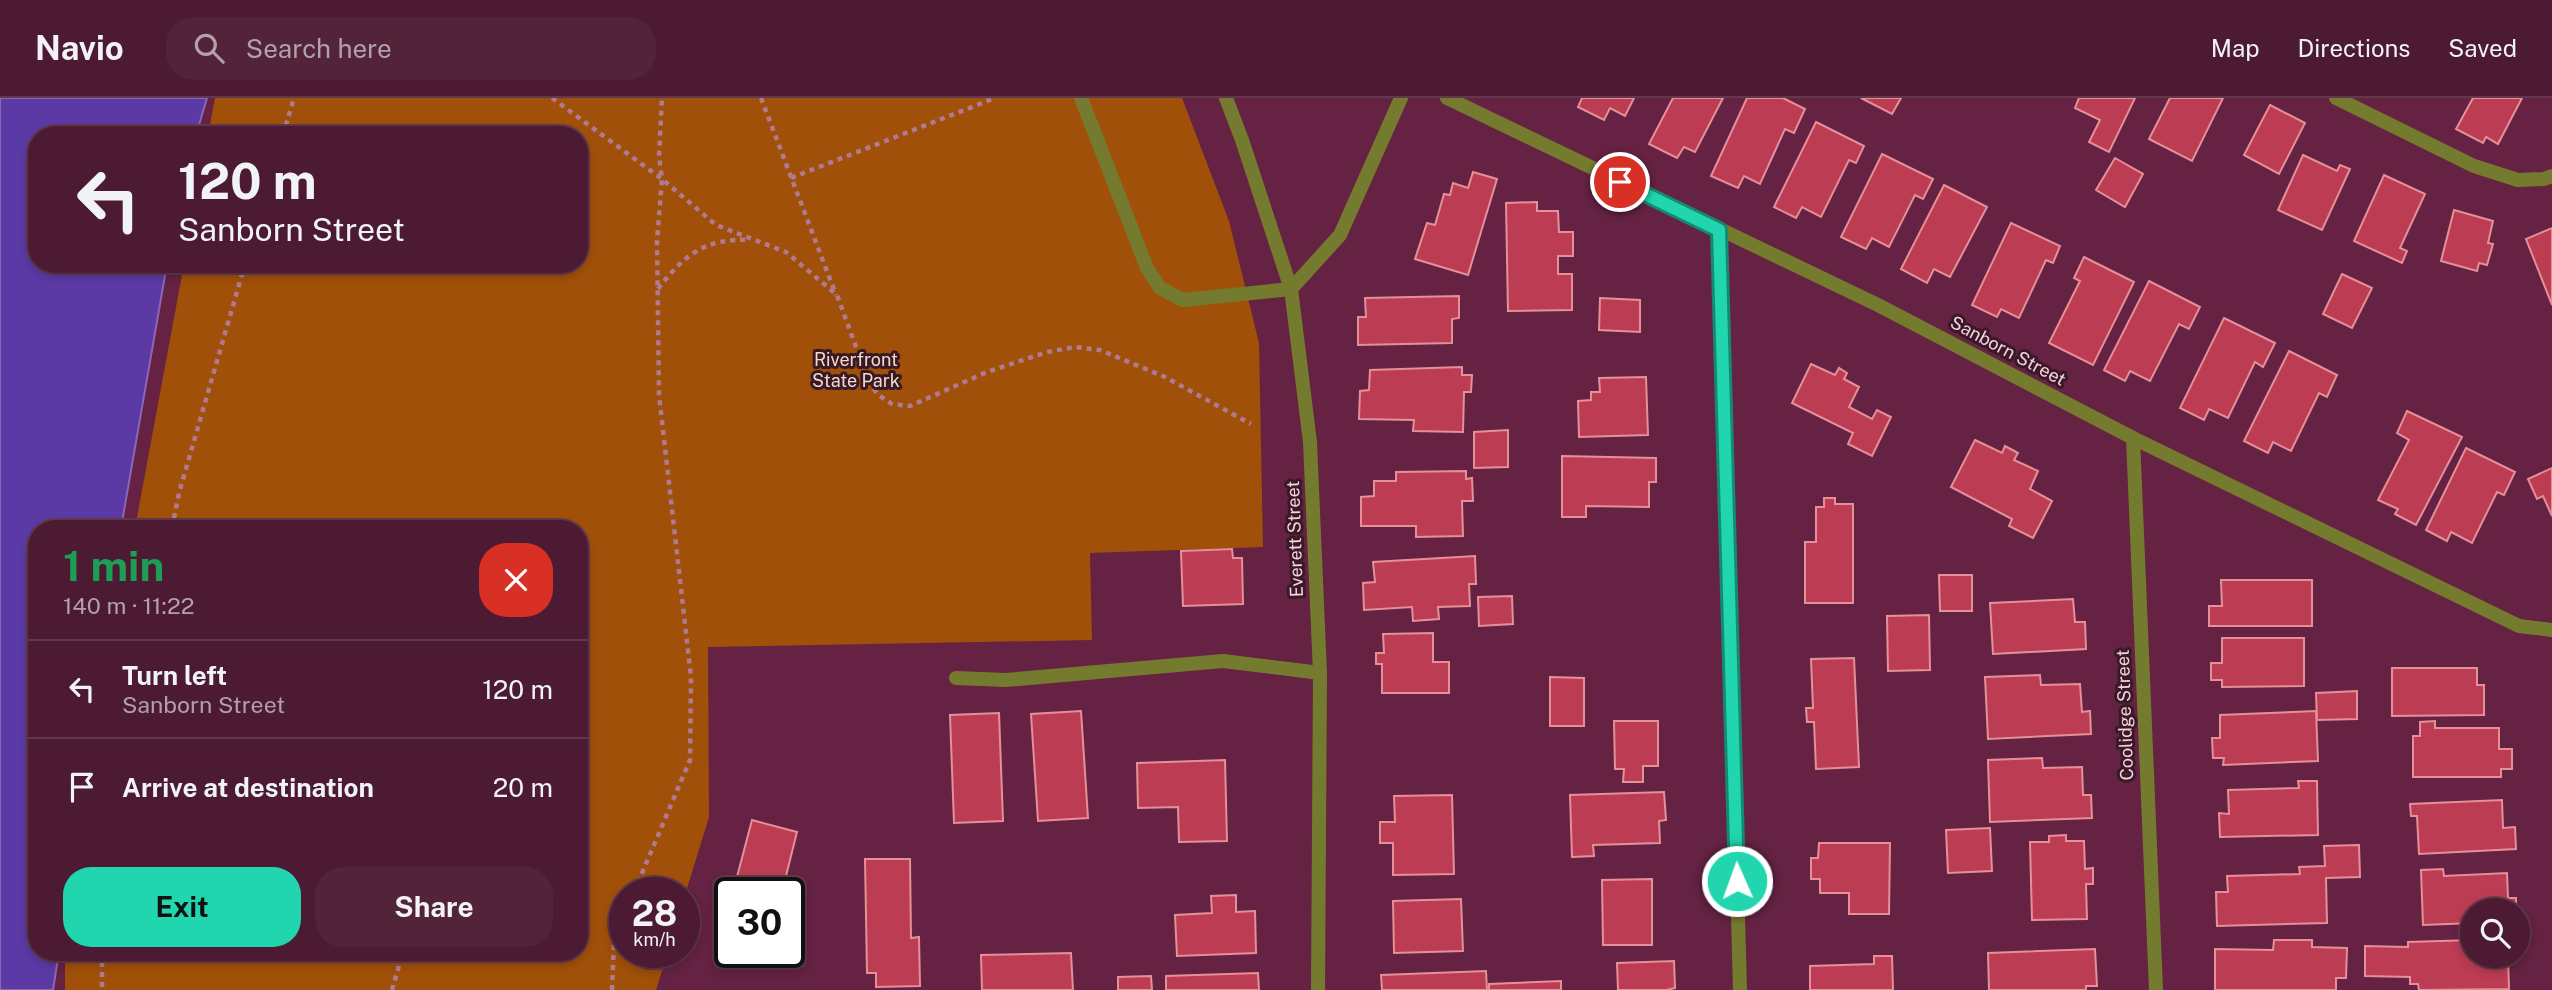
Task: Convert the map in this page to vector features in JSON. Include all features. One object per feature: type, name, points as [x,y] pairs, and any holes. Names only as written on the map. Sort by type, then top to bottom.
[{"type":"street","points":[[1081,98],[1147,268],[1160,288],[1183,300],[1291,289],[1340,235],[1401,98]]},
{"type":"street","name":"Everett Street","points":[[1226,98],[1291,289],[1310,442],[1320,673],[1318,990]]},
{"type":"street","name":"Sanborn Street","points":[[1447,98],[1878,305],[2133,438],[2519,626],[2552,630]]},
{"type":"street","points":[[2336,98],[2474,166],[2518,180],[2552,176]]},
{"type":"street","points":[[1719,230],[1740,990]]},
{"type":"street","name":"Coolidge Street","points":[[2133,438],[2156,990]]},
{"type":"street","points":[[956,678],[1006,680],[1223,661],[1320,673]]},
{"type":"path","points":[[287,126],[295,98]]},
{"type":"path","points":[[552,98],[662,179],[716,225],[786,252],[837,295]]},
{"type":"path","points":[[640,877],[690,760],[691,677],[659,395],[657,241],[662,179],[659,156],[662,98]]},
{"type":"path","points":[[761,98],[867,377],[877,394],[892,404],[910,406],[987,372],[1047,352],[1075,347],[1100,350],[1165,376],[1251,424]]},
{"type":"path","points":[[791,178],[995,98]]},
{"type":"path","points":[[657,290],[676,265],[700,249],[726,239],[756,240]]},
{"type":"path","points":[[174,520],[242,273]]},
{"type":"path","points":[[102,961],[102,990]]},
{"type":"path","points":[[392,990],[400,961]]},
{"type":"path","points":[[612,990],[613,968]]},
{"type":"green space","name":"Riverfront State Park","points":[[215,98],[1182,98],[1229,221],[1259,343],[1263,547],[1090,553],[1092,640],[708,647],[709,817],[690,877],[609,877],[609,968],[663,968],[656,990],[65,990],[65,961],[588,961],[588,520],[136,520],[182,273],[588,273],[588,126],[210,126]]},
{"type":"shaded area","points":[[0,98],[207,98],[199,126],[28,126],[28,273],[165,273],[122,520],[28,520],[28,961],[58,961],[53,990],[0,990]]},
{"type":"building","points":[[1582,98],[1634,98],[1625,116],[1610,108],[1604,120],[1578,107]]},
{"type":"building","points":[[1673,98],[1723,98],[1695,152],[1684,147],[1677,158],[1649,144]]},
{"type":"building","points":[[1747,98],[1783,98],[1805,109],[1794,133],[1785,129],[1760,184],[1744,176],[1738,188],[1711,176]]},
{"type":"building","points":[[1861,98],[1901,98],[1892,114]]},
{"type":"building","points":[[2079,98],[2135,98],[2109,152],[2089,142],[2100,120],[2075,108]]},
{"type":"building","points":[[2170,98],[2223,98],[2192,161],[2149,139]]},
{"type":"building","points":[[2473,98],[2522,98],[2498,144],[2486,137],[2483,143],[2456,129]]},
{"type":"building","points":[[2270,105],[2305,123],[2279,174],[2244,155]]},
{"type":"building","points":[[1816,122],[1864,146],[1856,163],[1849,160],[1821,217],[1802,207],[1796,218],[1774,207]]},
{"type":"building","points":[[1882,154],[1933,179],[1923,199],[1915,195],[1889,247],[1872,238],[1866,249],[1841,237]]},
{"type":"building","points":[[2303,155],[2337,171],[2340,165],[2350,169],[2322,230],[2278,210]]},
{"type":"building","points":[[2115,158],[2143,174],[2125,207],[2096,190]]},
{"type":"building","points":[[1473,172],[1497,179],[1468,275],[1415,259],[1427,223],[1435,225],[1444,194],[1450,195],[1453,183],[1468,188]]},
{"type":"building","points":[[2384,175],[2425,194],[2400,248],[2407,251],[2402,263],[2354,241]]},
{"type":"building","points":[[1944,185],[1987,207],[1950,277],[1934,269],[1927,283],[1901,269]]},
{"type":"building","points":[[1537,202],[1537,211],[1558,211],[1559,232],[1573,232],[1573,256],[1558,256],[1558,274],[1572,274],[1572,310],[1508,311],[1506,203]]},
{"type":"building","points":[[2454,210],[2493,221],[2488,243],[2493,244],[2487,265],[2479,263],[2477,271],[2441,261]]},
{"type":"building","points":[[2011,223],[2060,246],[2053,263],[2046,260],[2019,318],[2001,309],[1997,317],[1972,305]]},
{"type":"building","points":[[2552,228],[2552,305],[2526,239]]},
{"type":"building","points":[[2084,257],[2134,282],[2093,365],[2049,343],[2080,281],[2074,278]]},
{"type":"building","points":[[2342,274],[2372,288],[2352,328],[2323,314]]},
{"type":"building","points":[[2149,281],[2200,307],[2189,329],[2179,324],[2150,381],[2130,371],[2125,381],[2104,370]]},
{"type":"building","points":[[1459,296],[1459,318],[1452,319],[1452,343],[1358,345],[1358,317],[1366,317],[1365,298]]},
{"type":"building","points":[[1600,298],[1640,300],[1640,332],[1599,330]]},
{"type":"building","points":[[2224,318],[2275,343],[2263,367],[2255,362],[2228,418],[2209,409],[2204,420],[2180,408]]},
{"type":"building","points":[[2289,351],[2337,375],[2327,397],[2319,393],[2291,451],[2273,442],[2268,453],[2244,441]]},
{"type":"building","points":[[1811,364],[1835,375],[1839,368],[1847,373],[1844,379],[1859,387],[1849,407],[1872,419],[1877,410],[1891,417],[1872,456],[1848,444],[1853,433],[1792,403]]},
{"type":"building","points":[[1462,367],[1462,375],[1472,375],[1471,392],[1464,392],[1463,432],[1413,431],[1414,420],[1359,419],[1360,391],[1369,390],[1370,370]]},
{"type":"building","points":[[1646,377],[1648,435],[1579,437],[1578,401],[1591,400],[1591,392],[1600,392],[1599,378]]},
{"type":"building","points":[[2407,411],[2462,437],[2416,525],[2395,514],[2398,509],[2378,500],[2409,440],[2397,433]]},
{"type":"building","points":[[1508,430],[1508,467],[1474,468],[1474,432]]},
{"type":"building","points":[[1975,440],[2002,453],[2005,446],[2018,453],[2014,460],[2038,471],[2030,489],[2052,501],[2033,538],[2009,526],[2012,519],[1951,487]]},
{"type":"building","points":[[2466,448],[2515,472],[2504,495],[2497,492],[2472,543],[2451,532],[2447,541],[2426,530]]},
{"type":"building","points":[[1562,456],[1656,458],[1656,482],[1649,482],[1649,507],[1586,506],[1586,517],[1562,517]]},
{"type":"building","points":[[2552,468],[2552,516],[2543,496],[2537,499],[2528,479]]},
{"type":"building","points":[[1466,471],[1466,479],[1472,478],[1473,501],[1462,501],[1463,536],[1416,537],[1416,526],[1361,526],[1361,497],[1374,496],[1374,481],[1396,481],[1396,472]]},
{"type":"building","points":[[1824,498],[1835,498],[1835,504],[1853,504],[1853,603],[1805,603],[1805,542],[1816,542],[1816,507],[1824,507]]},
{"type":"building","points":[[1232,549],[1233,558],[1242,558],[1243,604],[1183,606],[1181,551]]},
{"type":"building","points":[[1475,556],[1476,584],[1469,584],[1470,606],[1438,607],[1439,619],[1413,621],[1412,607],[1364,610],[1363,583],[1375,582],[1373,562]]},
{"type":"building","points":[[1939,575],[1972,575],[1972,611],[1940,611]]},
{"type":"building","points":[[2221,580],[2312,580],[2312,626],[2209,626],[2209,606],[2222,606]]},
{"type":"building","points":[[1512,596],[1513,624],[1479,626],[1478,597]]},
{"type":"building","points":[[2073,599],[2075,622],[2085,622],[2086,649],[1993,654],[1990,603]]},
{"type":"building","points":[[1929,615],[1930,670],[1888,671],[1887,616]]},
{"type":"building","points":[[1433,633],[1433,662],[1449,662],[1449,693],[1382,693],[1382,664],[1376,664],[1376,653],[1384,653],[1383,634]]},
{"type":"building","points":[[2222,638],[2304,638],[2304,686],[2222,687],[2222,680],[2211,680],[2211,663],[2222,663]]},
{"type":"building","points":[[1854,658],[1859,767],[1816,769],[1814,722],[1807,722],[1806,708],[1813,708],[1811,659]]},
{"type":"building","points":[[2392,668],[2477,668],[2477,685],[2484,685],[2484,715],[2392,716]]},
{"type":"building","points":[[2040,675],[2041,685],[2080,684],[2082,712],[2090,711],[2091,734],[1988,739],[1985,677]]},
{"type":"building","points":[[1550,677],[1584,678],[1584,726],[1550,726]]},
{"type":"building","points":[[2357,691],[2357,719],[2317,720],[2316,693]]},
{"type":"building","points":[[1081,711],[1088,818],[1038,821],[1031,714]]},
{"type":"building","points":[[2316,711],[2318,761],[2223,765],[2224,758],[2213,758],[2212,738],[2220,738],[2220,715]]},
{"type":"building","points":[[999,713],[1003,821],[954,823],[950,715]]},
{"type":"building","points":[[1614,721],[1658,721],[1658,766],[1643,766],[1643,782],[1623,782],[1624,769],[1615,769]]},
{"type":"building","points":[[2435,721],[2435,728],[2499,728],[2499,749],[2512,749],[2512,769],[2501,769],[2501,777],[2413,777],[2413,736],[2420,736],[2420,722]]},
{"type":"building","points":[[2042,758],[2043,768],[2082,767],[2083,795],[2091,795],[2092,818],[1990,822],[1988,760]]},
{"type":"building","points":[[1225,760],[1227,841],[1179,842],[1178,807],[1138,808],[1137,763]]},
{"type":"building","points":[[2298,781],[2317,781],[2318,835],[2220,837],[2219,813],[2229,814],[2228,790],[2299,788]]},
{"type":"building","points":[[1664,792],[1666,820],[1659,821],[1660,843],[1593,845],[1594,856],[1572,857],[1570,795]]},
{"type":"building","points":[[1452,795],[1454,874],[1393,875],[1393,843],[1380,843],[1380,822],[1395,822],[1394,796]]},
{"type":"building","points":[[2502,800],[2503,828],[2515,827],[2516,849],[2419,854],[2417,816],[2411,816],[2410,804]]},
{"type":"building","points":[[752,820],[797,832],[786,877],[737,877]]},
{"type":"building","points":[[1990,828],[1992,871],[1948,873],[1946,830]]},
{"type":"building","points":[[2066,835],[2066,841],[2084,841],[2085,869],[2093,868],[2093,884],[2086,884],[2087,919],[2032,920],[2030,842],[2049,842],[2049,836]]},
{"type":"building","points":[[1819,843],[1890,843],[1889,914],[1849,914],[1849,893],[1820,893],[1820,879],[1811,879],[1811,858],[1818,858]]},
{"type":"building","points":[[2359,845],[2360,877],[2326,878],[2327,923],[2217,926],[2216,892],[2228,892],[2227,876],[2300,874],[2299,867],[2325,866],[2324,846]]},
{"type":"building","points":[[865,859],[910,859],[911,938],[919,937],[920,986],[876,987],[876,973],[867,973]]},
{"type":"building","points":[[2443,869],[2444,876],[2507,873],[2508,898],[2460,898],[2460,924],[2423,925],[2421,870]]},
{"type":"building","points":[[1652,879],[1652,945],[1603,945],[1602,880]]},
{"type":"building","points":[[1236,895],[1236,912],[1255,911],[1256,953],[1177,956],[1175,915],[1212,913],[1211,896]]},
{"type":"building","points":[[1461,899],[1463,951],[1394,953],[1393,901]]},
{"type":"building","points":[[2274,940],[2312,940],[2312,947],[2347,948],[2346,978],[2336,978],[2336,990],[2215,990],[2215,949],[2273,950]]},
{"type":"building","points":[[2460,940],[2460,968],[2508,968],[2509,989],[2419,990],[2418,984],[2410,984],[2410,977],[2365,976],[2365,946],[2408,947],[2408,942]]},
{"type":"building","points":[[2095,949],[2097,986],[2086,986],[2086,990],[1989,990],[1988,953]]},
{"type":"building","points":[[1071,953],[1073,990],[982,990],[981,955]]},
{"type":"building","points":[[1874,956],[1892,956],[1893,990],[1810,990],[1810,966],[1874,964]]},
{"type":"building","points":[[1674,961],[1675,988],[1618,990],[1617,963]]},
{"type":"building","points":[[1486,971],[1487,990],[1382,990],[1381,975]]},
{"type":"building","points":[[1258,973],[1259,990],[1166,990],[1166,976]]},
{"type":"building","points":[[1151,976],[1152,990],[1118,990],[1118,977]]},
{"type":"building","points":[[1561,981],[1561,990],[1489,990],[1489,984]]},
{"type":"route","points":[[1620,182],[1719,230],[1737,881]]}]
